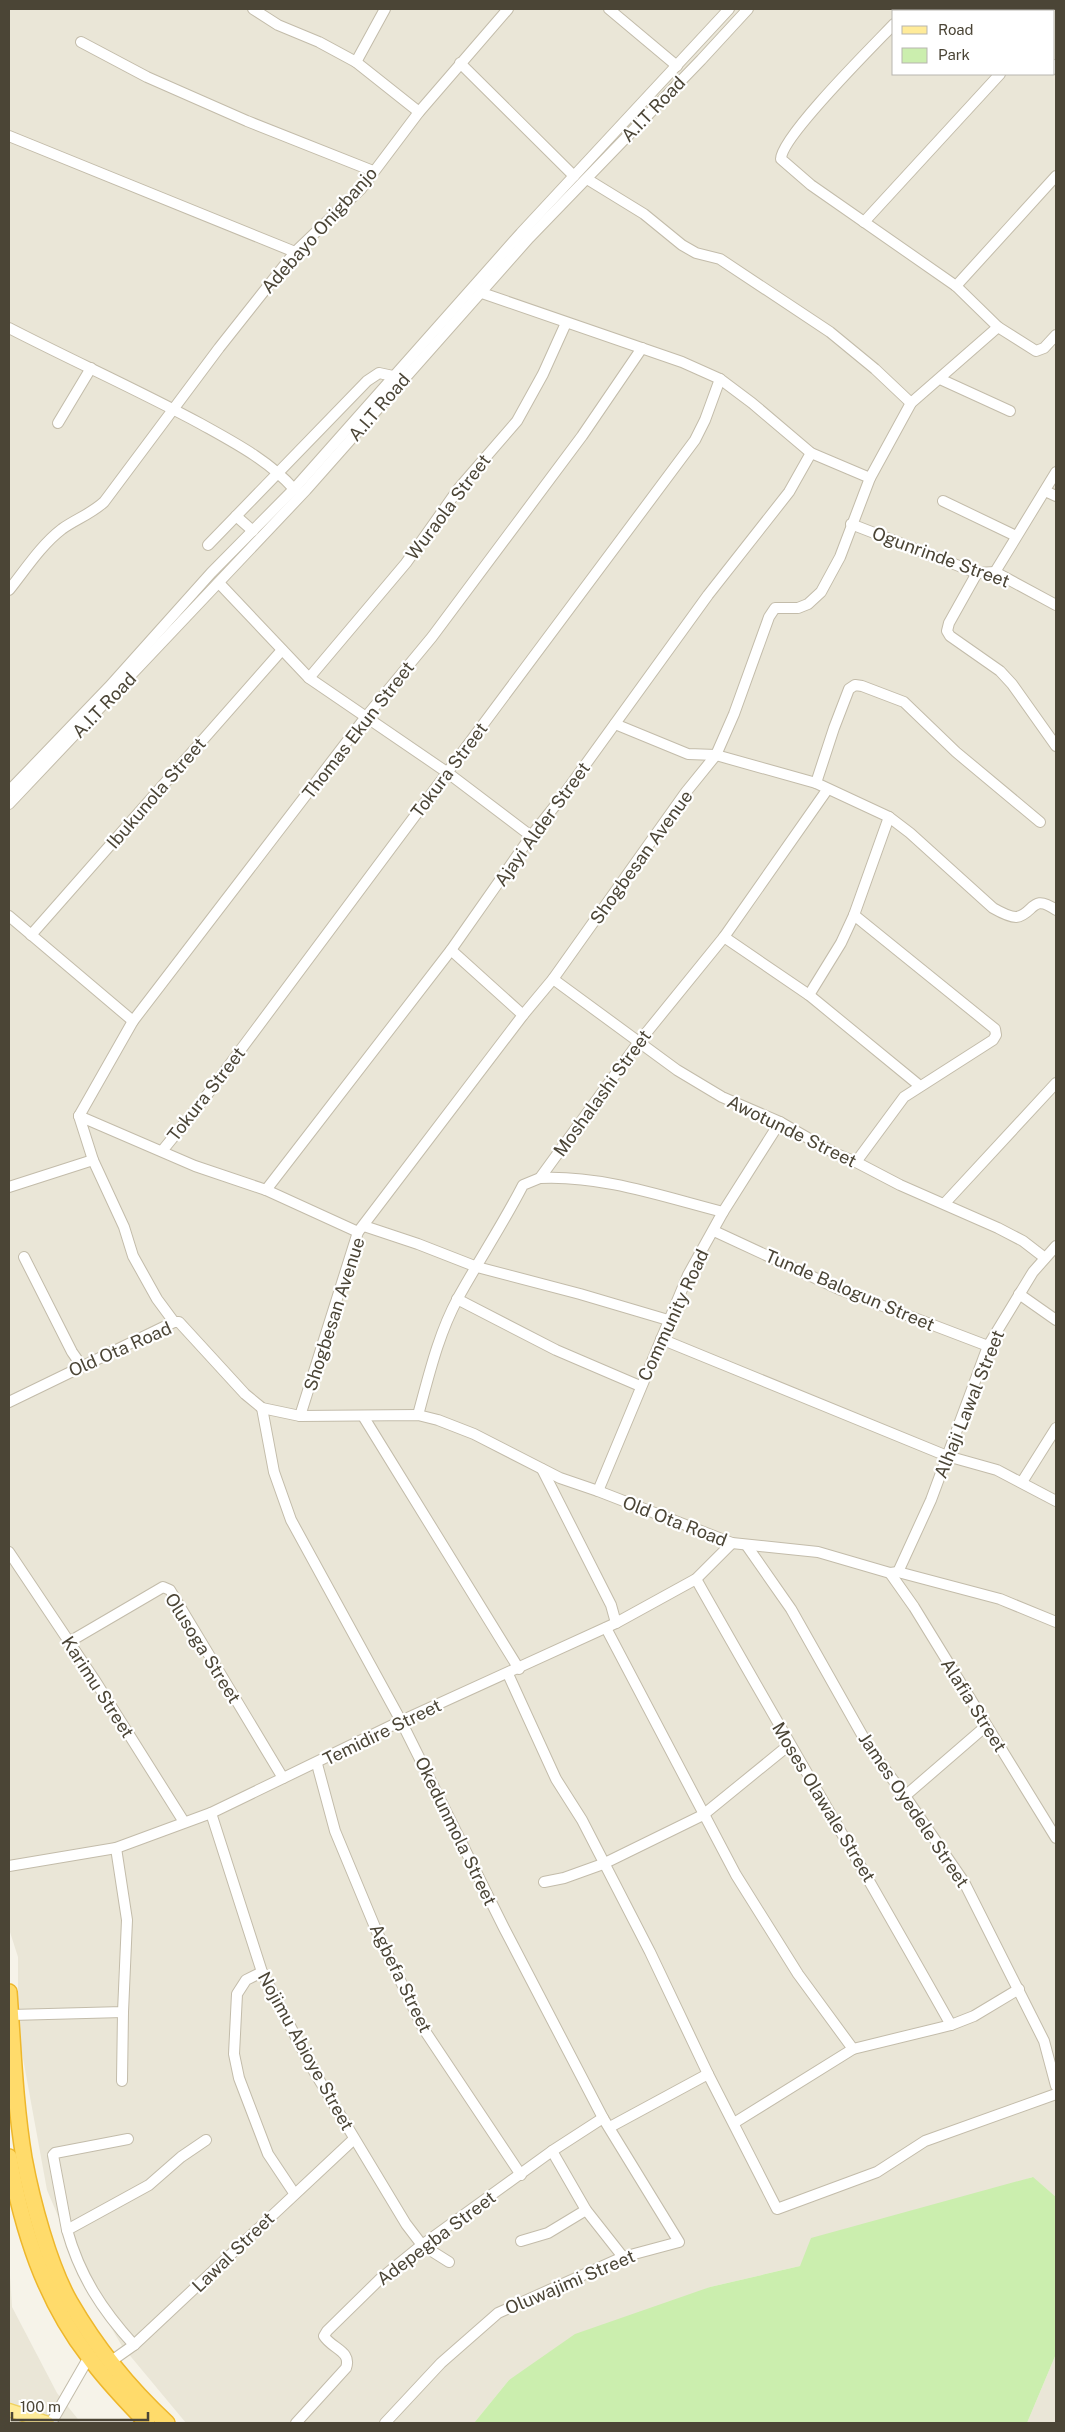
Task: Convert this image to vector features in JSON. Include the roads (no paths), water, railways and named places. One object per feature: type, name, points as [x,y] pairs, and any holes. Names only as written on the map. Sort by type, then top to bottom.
[{"type":"highway","points":[[9,1992],[20,2132],[30,2187],[57,2272],[70,2301],[110,2362],[167,2423]]},
{"type":"highway","points":[[9,2158],[21,2216],[37,2265],[66,2322],[88,2357],[147,2423]]},
{"type":"main road","points":[[9,2410],[49,2423]]},
{"type":"street","points":[[253,9],[278,25],[318,42],[356,62],[419,112]]},
{"type":"street","points":[[356,62],[385,9]]},
{"type":"street","name":"Adebayo Onigbanjo","points":[[9,590],[43,548],[62,529],[90,514],[104,502],[173,409],[295,252],[361,189],[419,112],[508,9]]},
{"type":"street","points":[[609,9],[677,66]]},
{"type":"street","name":"A.I.T Road","points":[[9,791],[294,489],[393,376],[574,176],[729,9]]},
{"type":"street","name":"A.I.T Road","points":[[9,804],[306,490],[529,238],[748,9]]},
{"type":"street","points":[[892,26],[814,110],[781,155],[784,162],[864,222],[956,286],[998,327],[1036,350],[1044,348],[1056,335]]},
{"type":"street","points":[[81,42],[147,77],[373,171]]},
{"type":"street","points":[[460,63],[574,176]]},
{"type":"street","points":[[864,222],[999,75]]},
{"type":"street","points":[[9,136],[295,252]]},
{"type":"street","points":[[956,286],[1056,176]]},
{"type":"street","points":[[587,179],[644,214],[682,245],[696,253],[720,259],[830,332],[875,369],[911,404]]},
{"type":"street","points":[[482,293],[642,348],[720,379],[752,403],[811,453],[870,478]]},
{"type":"street","name":"Wuraola Street","points":[[309,678],[406,563],[459,488],[517,421],[543,374],[566,322]]},
{"type":"street","name":"Shogbesan Avenue","points":[[300,1416],[361,1229],[523,1015],[553,980],[686,792],[716,755],[734,714],[769,617],[775,608],[798,608],[808,604],[821,592],[840,557],[870,478],[911,404],[998,327]]},
{"type":"street","points":[[9,328],[173,409],[256,455],[278,471],[294,489]]},
{"type":"street","name":"Thomas Ekun Street","points":[[79,1116],[133,1021],[365,718],[449,614],[582,436],[642,348]]},
{"type":"street","points":[[58,423],[91,368]]},
{"type":"street","points":[[208,546],[278,471],[374,375],[385,373],[393,376]]},
{"type":"street","name":"Tokura Street","points":[[162,1151],[448,773],[695,440],[705,420],[720,379]]},
{"type":"street","points":[[940,379],[1010,410]]},
{"type":"street","name":"Ajayi Alder Street","points":[[266,1190],[451,950],[531,836],[708,595],[789,492],[811,453]]},
{"type":"street","points":[[995,572],[1056,472]]},
{"type":"street","points":[[1045,491],[1056,496]]},
{"type":"street","points":[[943,502],[1016,536]]},
{"type":"street","points":[[236,516],[253,531]]},
{"type":"street","name":"Ogunrinde Street","points":[[851,524],[978,573],[995,572],[1056,605]]},
{"type":"street","points":[[978,573],[948,623],[947,631],[950,636],[1000,671],[1012,684],[1056,746]]},
{"type":"street","points":[[219,583],[309,678],[448,773],[531,836]]},
{"type":"street","name":"Ibukunola Street","points":[[30,935],[282,650]]},
{"type":"street","points":[[816,783],[834,728],[850,689],[855,685],[862,686],[904,702],[928,727],[989,781],[1040,822]]},
{"type":"street","points":[[615,724],[688,754],[716,755],[816,783],[889,817],[910,833],[993,908],[1015,917],[1037,904],[1045,903],[1056,910]]},
{"type":"street","name":"Moshalashi Street","points":[[418,1415],[437,1344],[457,1299],[523,1185],[540,1178],[638,1043],[724,936],[828,790]]},
{"type":"street","points":[[809,995],[841,943],[854,915],[889,817]]},
{"type":"street","points":[[854,915],[995,1029],[996,1035],[993,1040],[920,1086],[896,1105],[856,1162]]},
{"type":"street","points":[[9,916],[133,1021]]},
{"type":"street","points":[[724,936],[809,995],[920,1086]]},
{"type":"street","points":[[451,950],[523,1015]]},
{"type":"street","name":"Awotunde Street","points":[[553,980],[676,1070],[722,1096],[780,1122],[834,1153],[900,1185],[945,1203],[1024,1241],[1045,1258]]},
{"type":"street","points":[[945,1203],[1056,1083]]},
{"type":"street","points":[[79,1116],[195,1166],[266,1190],[361,1229],[418,1244],[477,1267],[580,1294],[668,1320]]},
{"type":"street","points":[[79,1116],[92,1160],[124,1227],[133,1256],[157,1299],[174,1322]]},
{"type":"street","name":"Community Road","points":[[598,1491],[640,1386],[688,1276],[723,1212],[780,1122]]},
{"type":"street","points":[[9,1187],[92,1160]]},
{"type":"street","points":[[540,1178],[561,1177],[626,1187],[723,1212]]},
{"type":"street","name":"Tunde Balogun Street","points":[[714,1231],[841,1290],[988,1346]]},
{"type":"street","name":"Alhaji Lawal Street","points":[[894,1572],[931,1500],[988,1346],[1033,1272],[1056,1246]]},
{"type":"street","points":[[24,1257],[72,1352],[82,1365]]},
{"type":"street","points":[[1019,1294],[1056,1320]]},
{"type":"street","points":[[457,1299],[556,1350],[640,1386]]},
{"type":"street","name":"Old Ota Road","points":[[9,1402],[174,1322],[182,1325],[245,1394],[262,1408],[300,1416],[418,1415],[460,1427],[520,1460],[560,1478],[732,1543],[818,1552],[993,1596],[1055,1623]]},
{"type":"street","points":[[661,1338],[948,1456],[997,1470],[1056,1501]]},
{"type":"street","name":"Okedunmola Street","points":[[262,1408],[274,1472],[292,1520],[401,1721],[504,1928],[607,2122],[680,2242]]},
{"type":"street","points":[[363,1416],[519,1669]]},
{"type":"street","points":[[1022,1482],[1056,1428]]},
{"type":"street","points":[[542,1469],[611,1605],[616,1623]]},
{"type":"street","name":"Temidire Street","points":[[9,1866],[116,1848],[212,1813],[283,1778],[317,1764],[401,1721],[519,1669],[616,1623],[696,1578],[732,1543]]},
{"type":"street","name":"James Oyedele Street","points":[[747,1546],[791,1609],[870,1749],[964,1882],[1044,2041],[1056,2086]]},
{"type":"street","name":"Karimu Street","points":[[9,1552],[184,1822]]},
{"type":"street","name":"Alafia Street","points":[[894,1572],[986,1726],[1056,1838]]},
{"type":"street","name":"Moses Olawale Street","points":[[696,1578],[789,1745],[854,1852],[951,2025]]},
{"type":"street","name":"Olusoga Street","points":[[69,1642],[163,1587],[170,1590],[283,1778]]},
{"type":"street","points":[[606,1628],[736,1875],[798,1974],[853,2049]]},
{"type":"street","points":[[508,1674],[556,1778],[582,1820],[650,1952],[708,2074],[776,2209],[877,2172],[925,2141],[1056,2094]]},
{"type":"street","points":[[905,1796],[986,1726]]},
{"type":"street","points":[[544,1882],[564,1878],[603,1864],[703,1815],[789,1745]]},
{"type":"street","name":"Agbefa Street","points":[[317,1764],[335,1831],[376,1932],[423,2028],[521,2175]]},
{"type":"street","name":"Nojimu Abioye Street","points":[[212,1813],[262,1972],[308,2061],[406,2224],[422,2245],[448,2262]]},
{"type":"street","points":[[116,1848],[127,1920],[122,2081]]},
{"type":"street","points":[[262,1972],[246,1980],[237,1994],[234,2054],[239,2078],[268,2154],[294,2193]]},
{"type":"street","points":[[734,2124],[853,2049],[951,2025],[974,2016],[1019,1989]]},
{"type":"street","points":[[11,2015],[123,2012]]},
{"type":"street","name":"Adepegba Street","points":[[296,2423],[346,2368],[348,2361],[346,2355],[328,2342],[324,2336],[379,2280],[422,2245],[552,2151],[607,2122],[708,2074]]},
{"type":"street","points":[[128,2139],[55,2153],[53,2156],[67,2230],[78,2263],[92,2292],[134,2345]]},
{"type":"street","name":"Lawal Street","points":[[110,2362],[134,2345],[294,2193],[354,2139]]},
{"type":"street","points":[[67,2230],[149,2185],[180,2157],[206,2140]]},
{"type":"street","points":[[552,2151],[586,2210],[623,2257]]},
{"type":"street","points":[[521,2241],[548,2233],[586,2210]]},
{"type":"street","name":"Oluwajimi Street","points":[[385,2423],[440,2363],[498,2313],[623,2257],[680,2242]]},
{"type":"street","points":[[49,2423],[88,2357]]}]
